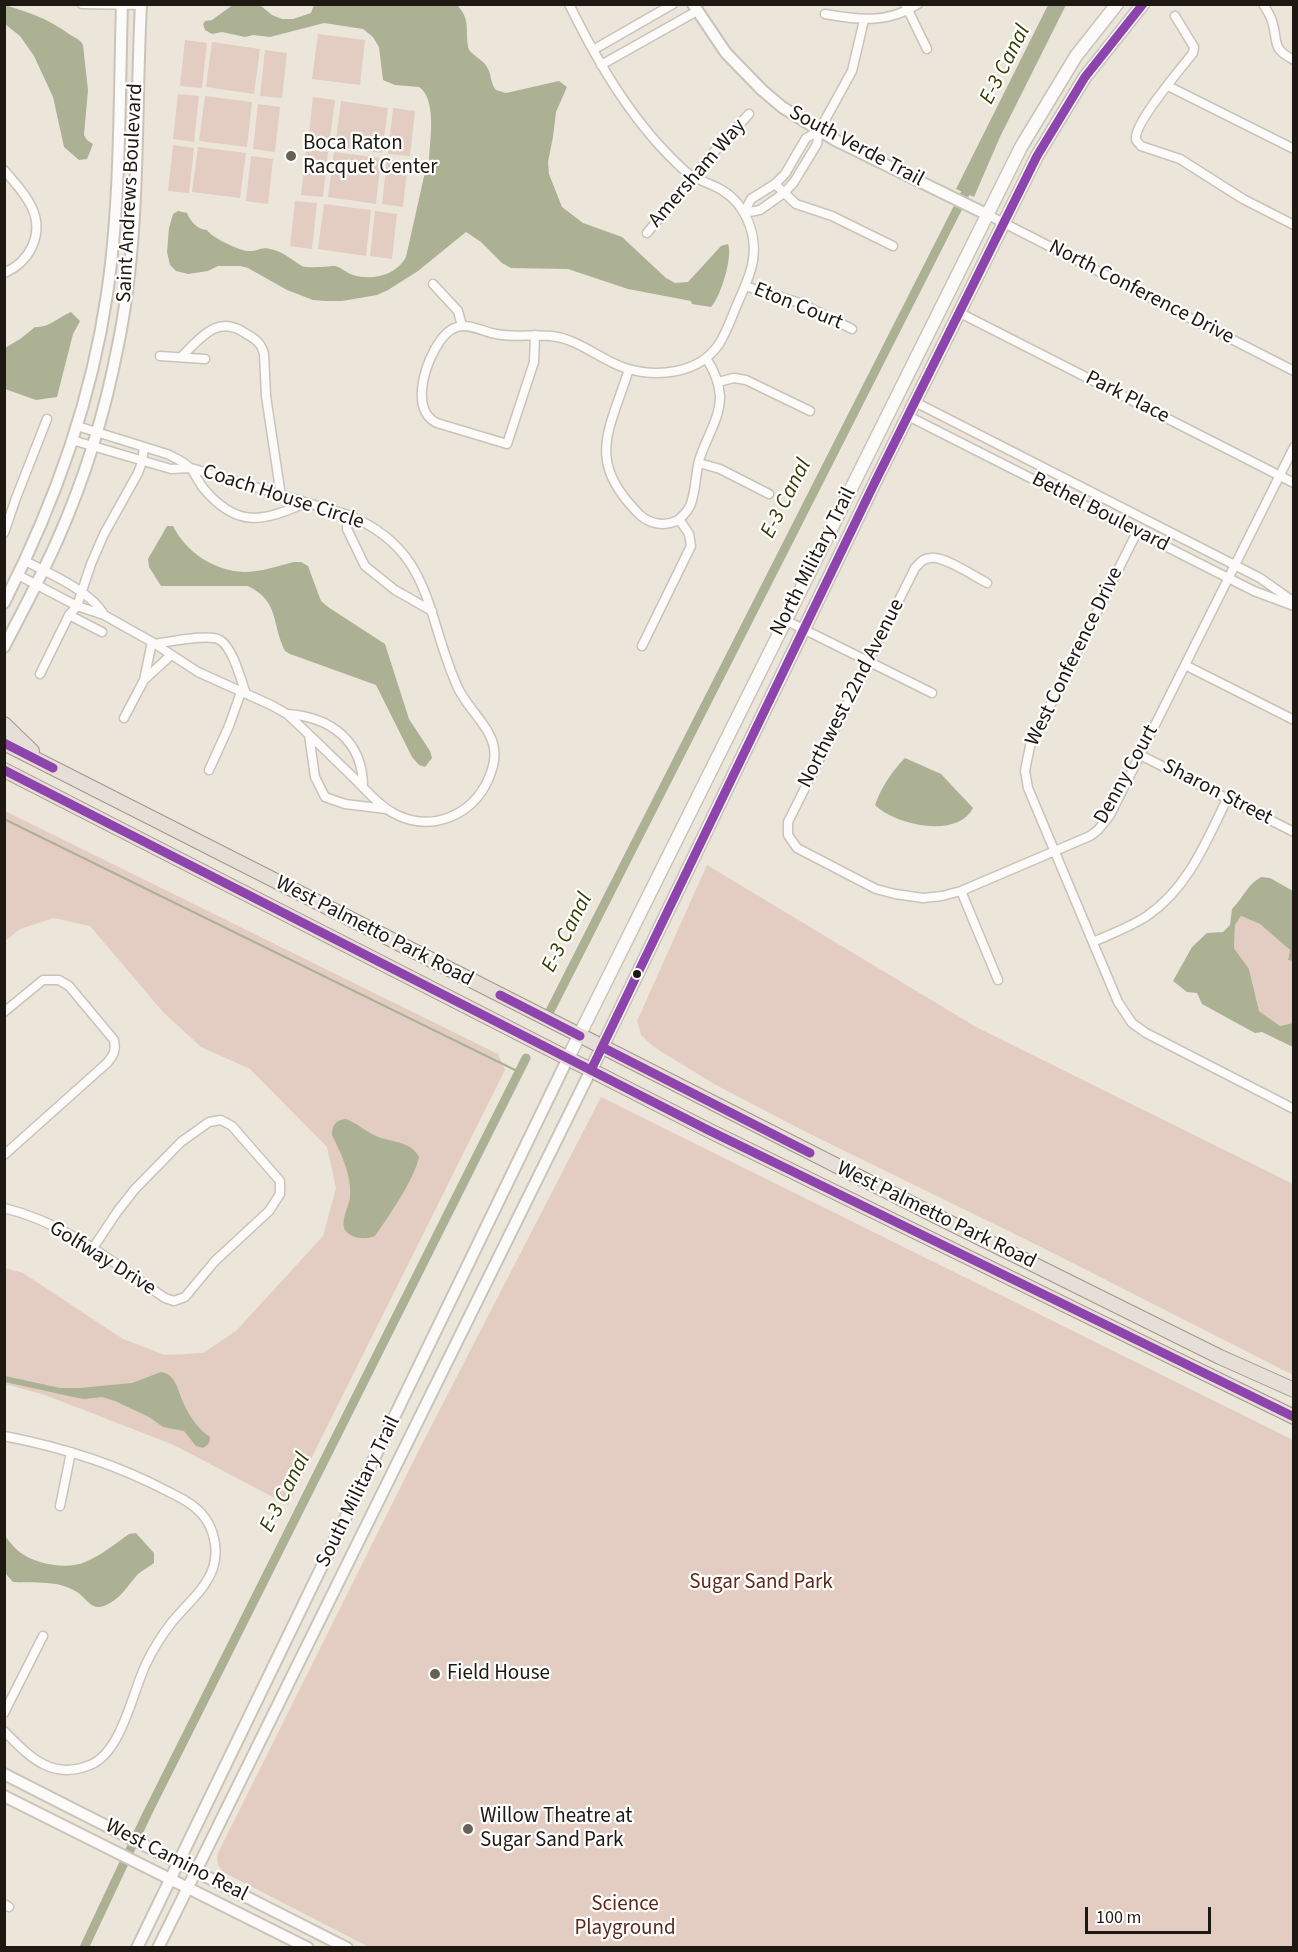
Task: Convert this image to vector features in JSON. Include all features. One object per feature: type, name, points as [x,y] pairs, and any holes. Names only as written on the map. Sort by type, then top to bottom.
[{"type":"main road","name":"North Military Trail","points":[[580,1036],[902,388],[982,212],[1055,88],[1076,56],[1117,4]]},
{"type":"main road","name":"North Military Trail","points":[[602,1047],[908,416],[1045,141],[1070,100],[1107,48],[1143,4]]},
{"type":"main road","points":[[902,388],[903,404],[908,416]]},
{"type":"main road","points":[[4,724],[49,766]]},
{"type":"main road","name":"West Palmetto Park Road","points":[[4,743],[1073,1284],[1220,1357],[1293,1390]]},
{"type":"main road","name":"West Palmetto Park Road","points":[[4,770],[718,1135],[1293,1417]]},
{"type":"main road","points":[[260,900],[271,879]]},
{"type":"main road","name":"South Military Trail","points":[[568,1058],[580,1036]]},
{"type":"main road","name":"South Military Trail","points":[[591,1070],[602,1047]]},
{"type":"main road","points":[[1063,1304],[1073,1284]]},
{"type":"street","points":[[82,4],[141,5]]},
{"type":"street","points":[[535,335],[534,362],[507,444],[431,420],[424,410],[423,384],[430,358],[446,333],[462,326],[499,335],[535,335],[548,335],[571,340],[607,362],[629,369],[675,371],[694,365],[706,358],[722,339],[745,286],[754,247],[744,213],[737,203],[719,188],[684,170],[650,134],[615,88],[569,4]]},
{"type":"street","points":[[593,51],[673,4]]},
{"type":"street","points":[[825,14],[864,20],[890,18],[907,7],[918,4]]},
{"type":"street","points":[[1263,4],[1272,20],[1277,48],[1293,60]]},
{"type":"street","name":"Saint Andrews Boulevard","points":[[4,603],[54,495],[77,426],[100,334],[112,251],[122,5]]},
{"type":"street","name":"Saint Andrews Boulevard","points":[[4,647],[72,504],[97,433],[119,343],[130,260],[141,5]]},
{"type":"street","points":[[907,7],[927,49]]},
{"type":"street","points":[[601,65],[695,8]]},
{"type":"street","name":"South Verde Trail","points":[[695,8],[716,39],[744,72],[782,107],[819,131],[982,212]]},
{"type":"street","points":[[1175,16],[1194,47],[1193,53],[1144,117],[1136,135],[1136,141],[1141,146],[1180,159],[1243,199],[1293,225]]},
{"type":"street","points":[[744,213],[760,210],[784,193],[794,182],[818,144],[819,131],[852,71],[864,20]]},
{"type":"street","points":[[1168,86],[1293,149]]},
{"type":"street","name":"Amersham Way","points":[[647,233],[749,114]]},
{"type":"street","points":[[744,213],[751,199],[775,184],[785,174],[806,138],[819,131]]},
{"type":"street","points":[[4,170],[29,202],[36,225],[35,241],[27,257],[4,273]]},
{"type":"street","points":[[775,184],[796,204],[832,216],[893,246]]},
{"type":"street","name":"North Conference Drive","points":[[982,212],[1293,371]]},
{"type":"street","points":[[433,284],[458,311],[462,326]]},
{"type":"street","name":"Eton Court","points":[[745,286],[800,303],[852,329]]},
{"type":"street","name":"Park Place","points":[[960,313],[1293,483]]},
{"type":"street","points":[[181,357],[208,330],[225,325],[242,331],[261,344],[264,354],[270,427],[281,496]]},
{"type":"street","points":[[160,356],[205,359]]},
{"type":"street","points":[[629,369],[607,436],[605,450],[608,471],[617,490],[646,519],[663,524],[679,519],[690,505],[699,463],[718,410],[718,382],[706,358]]},
{"type":"street","points":[[718,382],[734,378],[746,380],[810,411]]},
{"type":"street","name":"Bethel Boulevard","points":[[915,402],[1260,578],[1293,604]]},
{"type":"street","name":"Bethel Boulevard","points":[[908,416],[1254,591],[1293,604]]},
{"type":"street","points":[[4,533],[47,419]]},
{"type":"street","name":"Coach House Circle","points":[[18,576],[36,583],[77,606],[104,615],[207,677],[287,714],[386,809],[396,815],[415,821],[432,822],[451,818],[471,805],[485,786],[494,762],[493,742],[467,706],[457,686],[418,575],[407,557],[380,531],[348,515],[191,468],[167,454],[77,426]]},
{"type":"street","name":"Coach House Circle","points":[[72,440],[171,469],[191,468]]},
{"type":"street","points":[[40,674],[69,615],[77,606],[90,564],[142,462],[144,447]]},
{"type":"street","name":"Denny Court","points":[[788,835],[797,848],[885,892],[923,898],[961,891],[1090,836],[1105,823],[1293,447]]},
{"type":"street","points":[[699,463],[720,469],[769,494]]},
{"type":"street","points":[[191,468],[202,487],[222,506],[251,519],[265,518],[304,503]]},
{"type":"street","points":[[348,515],[347,528],[365,566],[395,590],[432,611]]},
{"type":"street","points":[[642,646],[690,546],[689,534],[679,519]]},
{"type":"street","name":"West Conference Drive","points":[[1137,532],[1027,753],[1025,771],[1028,788],[1122,1010],[1139,1029],[1293,1109]]},
{"type":"street","name":"Northwest 22nd Avenue","points":[[788,835],[788,822],[915,568],[921,561],[938,558],[987,583]]},
{"type":"street","name":"Coach House Circle","points":[[25,561],[99,605],[104,615]]},
{"type":"street","points":[[69,615],[102,632]]},
{"type":"street","points":[[785,620],[932,693]]},
{"type":"street","points":[[124,718],[144,680],[153,643],[208,637],[220,640],[230,652],[244,693],[209,770]]},
{"type":"street","points":[[144,680],[171,655]]},
{"type":"street","points":[[1185,665],[1293,720]]},
{"type":"street","points":[[287,714],[308,716],[343,734],[351,742],[357,755],[363,775],[363,787]]},
{"type":"street","points":[[309,735],[315,777],[325,797],[345,804],[386,809]]},
{"type":"street","name":"Sharon Street","points":[[1140,754],[1293,832]]},
{"type":"street","points":[[1093,942],[1133,925],[1174,893],[1194,866],[1227,799]]},
{"type":"street","points":[[961,891],[998,980]]},
{"type":"street","points":[[4,1012],[43,980],[64,982],[114,1040],[115,1046],[112,1057],[4,1155]]},
{"type":"street","name":"South Military Trail","points":[[137,1947],[568,1058]]},
{"type":"street","name":"South Military Trail","points":[[158,1947],[591,1070]]},
{"type":"street","name":"Golfway Drive","points":[[4,1208],[48,1223],[93,1248],[165,1298],[174,1301],[185,1297],[215,1261],[278,1200],[280,1181],[226,1122],[213,1120],[203,1124],[181,1142],[141,1181],[93,1248]]},
{"type":"street","points":[[4,1436],[71,1452],[155,1484],[190,1503],[201,1512],[213,1535],[216,1548],[213,1568],[203,1586],[173,1621],[153,1650],[121,1729],[108,1750],[93,1764],[74,1770],[59,1769],[34,1760],[4,1731]]},
{"type":"street","points":[[60,1506],[71,1452]]},
{"type":"street","points":[[4,1713],[43,1636]]},
{"type":"street","name":"West Camino Real","points":[[4,1774],[347,1947]]},
{"type":"street","name":"West Camino Real","points":[[4,1796],[308,1947]]},
{"type":"green space","points":[[318,34],[365,40],[360,85],[312,79]]},
{"type":"green space","points":[[185,40],[207,43],[202,88],[180,86]]},
{"type":"green space","points":[[212,42],[260,49],[254,94],[206,87]]},
{"type":"green space","points":[[265,50],[287,53],[282,98],[260,96]]},
{"type":"green space","points":[[178,94],[199,96],[194,142],[173,139]]},
{"type":"green space","points":[[205,96],[252,102],[247,147],[199,141]]},
{"type":"green space","points":[[313,97],[335,100],[329,145],[308,143]]},
{"type":"green space","points":[[341,101],[388,108],[382,153],[335,147]]},
{"type":"green space","points":[[258,104],[280,107],[275,152],[253,149]]},
{"type":"green space","points":[[393,108],[415,111],[410,156],[388,154]]},
{"type":"green space","points":[[173,145],[194,148],[189,193],[168,191]]},
{"type":"green space","points":[[198,147],[246,153],[240,198],[192,192]]},
{"type":"green space","points":[[306,150],[328,152],[323,197],[301,195]]},
{"type":"green space","points":[[334,152],[381,158],[376,204],[328,197]]},
{"type":"green space","points":[[251,156],[273,159],[268,204],[246,201]]},
{"type":"green space","points":[[387,159],[408,162],[403,207],[382,204]]},
{"type":"green space","points":[[295,201],[317,203],[312,249],[290,246]]},
{"type":"green space","points":[[324,204],[371,210],[366,256],[318,249]]},
{"type":"green space","points":[[375,211],[397,214],[392,259],[370,256]]},
{"type":"green space","points":[[5,811],[498,1054],[505,1070],[288,1505],[174,1445],[45,1395],[5,1384],[5,1268],[23,1273],[123,1339],[165,1355],[203,1353],[236,1331],[323,1236],[336,1188],[327,1147],[250,1069],[201,1047],[163,1012],[90,926],[54,918],[20,929],[5,941]]},
{"type":"green space","points":[[707,865],[976,1027],[1293,1184],[1293,1375],[1039,1246],[806,1132],[714,1084],[654,1047],[641,1035],[637,1021]]},
{"type":"green space","points":[[1241,916],[1260,924],[1290,950],[1288,960],[1293,961],[1293,1023],[1280,1026],[1259,1011],[1249,969],[1234,948],[1235,925]]},
{"type":"green space","name":"Sugar Sand Park","points":[[601,1097],[1293,1440],[1293,1947],[369,1947],[221,1869],[217,1862],[218,1853],[421,1446]]},
{"type":"shaded area","points":[[234,4],[260,5],[272,15],[282,19],[293,19],[311,13],[314,5],[457,5],[466,21],[469,50],[487,67],[496,90],[506,93],[559,81],[567,87],[556,112],[548,162],[549,174],[562,207],[583,223],[622,237],[666,278],[675,283],[688,282],[721,246],[728,244],[727,267],[715,302],[711,307],[692,304],[691,301],[628,289],[568,269],[511,268],[466,232],[418,271],[388,290],[377,295],[342,301],[313,300],[287,290],[248,268],[240,266],[218,266],[208,271],[188,274],[176,271],[170,265],[167,252],[169,228],[173,214],[178,211],[187,213],[198,227],[207,230],[225,243],[243,250],[269,249],[282,253],[305,267],[336,266],[360,277],[383,275],[397,268],[406,257],[425,172],[432,163],[429,159],[430,110],[425,93],[419,87],[395,85],[383,80],[379,47],[373,37],[363,29],[324,23],[270,37],[253,35],[245,37],[222,32],[212,34],[205,30],[203,24],[205,21],[212,20]]},
{"type":"shaded area","points":[[5,5],[54,24],[83,45],[88,90],[84,135],[93,144],[87,159],[79,160],[64,147],[53,97],[34,56],[20,36],[5,24]]},
{"type":"shaded area","points":[[1048,5],[1066,5],[1000,137],[974,197],[956,189]]},
{"type":"shaded area","points":[[71,312],[80,321],[73,334],[57,397],[36,400],[5,389],[5,348],[35,327],[49,324]]},
{"type":"shaded area","points":[[167,526],[173,526],[193,552],[222,568],[244,572],[294,562],[301,562],[308,566],[321,601],[385,644],[409,719],[430,751],[432,758],[425,767],[419,765],[412,757],[376,685],[285,651],[270,606],[258,592],[248,586],[161,586],[149,567],[148,559]]},
{"type":"shaded area","points":[[905,758],[941,774],[973,808],[965,818],[941,826],[926,826],[897,818],[875,805],[887,780]]},
{"type":"shaded area","points":[[1261,877],[1270,878],[1293,891],[1293,961],[1288,960],[1290,950],[1260,924],[1241,916],[1235,925],[1234,948],[1249,969],[1259,1011],[1280,1026],[1293,1023],[1293,1047],[1262,1032],[1255,1033],[1202,1004],[1197,993],[1187,992],[1173,981],[1192,947],[1207,933],[1223,932],[1230,925],[1232,909],[1252,884]]},
{"type":"shaded area","points":[[346,1119],[376,1136],[411,1148],[419,1157],[400,1198],[375,1236],[371,1237],[355,1237],[345,1230],[344,1226],[350,1197],[349,1181],[332,1135],[335,1124]]},
{"type":"shaded area","points":[[161,1372],[173,1379],[191,1417],[210,1437],[210,1441],[203,1448],[196,1446],[184,1431],[163,1427],[149,1417],[115,1401],[102,1397],[84,1399],[5,1382],[5,1376],[60,1388],[80,1388],[132,1383]]},
{"type":"shaded area","points":[[136,1533],[154,1553],[154,1563],[138,1574],[115,1600],[104,1606],[96,1607],[77,1592],[61,1585],[13,1582],[5,1573],[5,1536],[17,1550],[27,1557],[52,1565],[70,1566],[91,1559],[129,1534]]},
{"type":"waterway","name":"E-3 Canal","points":[[550,1011],[970,184]]},
{"type":"waterway","points":[[4,819],[519,1072]]},
{"type":"waterway","name":"E-3 Canal","points":[[84,1948],[147,1814],[526,1058]]},
{"type":"transit line","points":[[591,1070],[874,484],[1037,156],[1085,77],[1143,4]]},
{"type":"transit line","points":[[4,743],[53,768]]},
{"type":"transit line","points":[[4,770],[708,1130],[1294,1417]]},
{"type":"transit line","points":[[500,995],[580,1036]]},
{"type":"transit line","points":[[602,1047],[810,1153]]},
{"type":"place","name":"Boca Raton Racquet Center","points":[[291,156]]},
{"type":"place","name":"Field House","points":[[435,1674]]},
{"type":"place","name":"Willow Theatre at Sugar Sand Park","points":[[468,1829]]},
{"type":"park label","name":"Science Playground","points":[[625,1917]]}]
